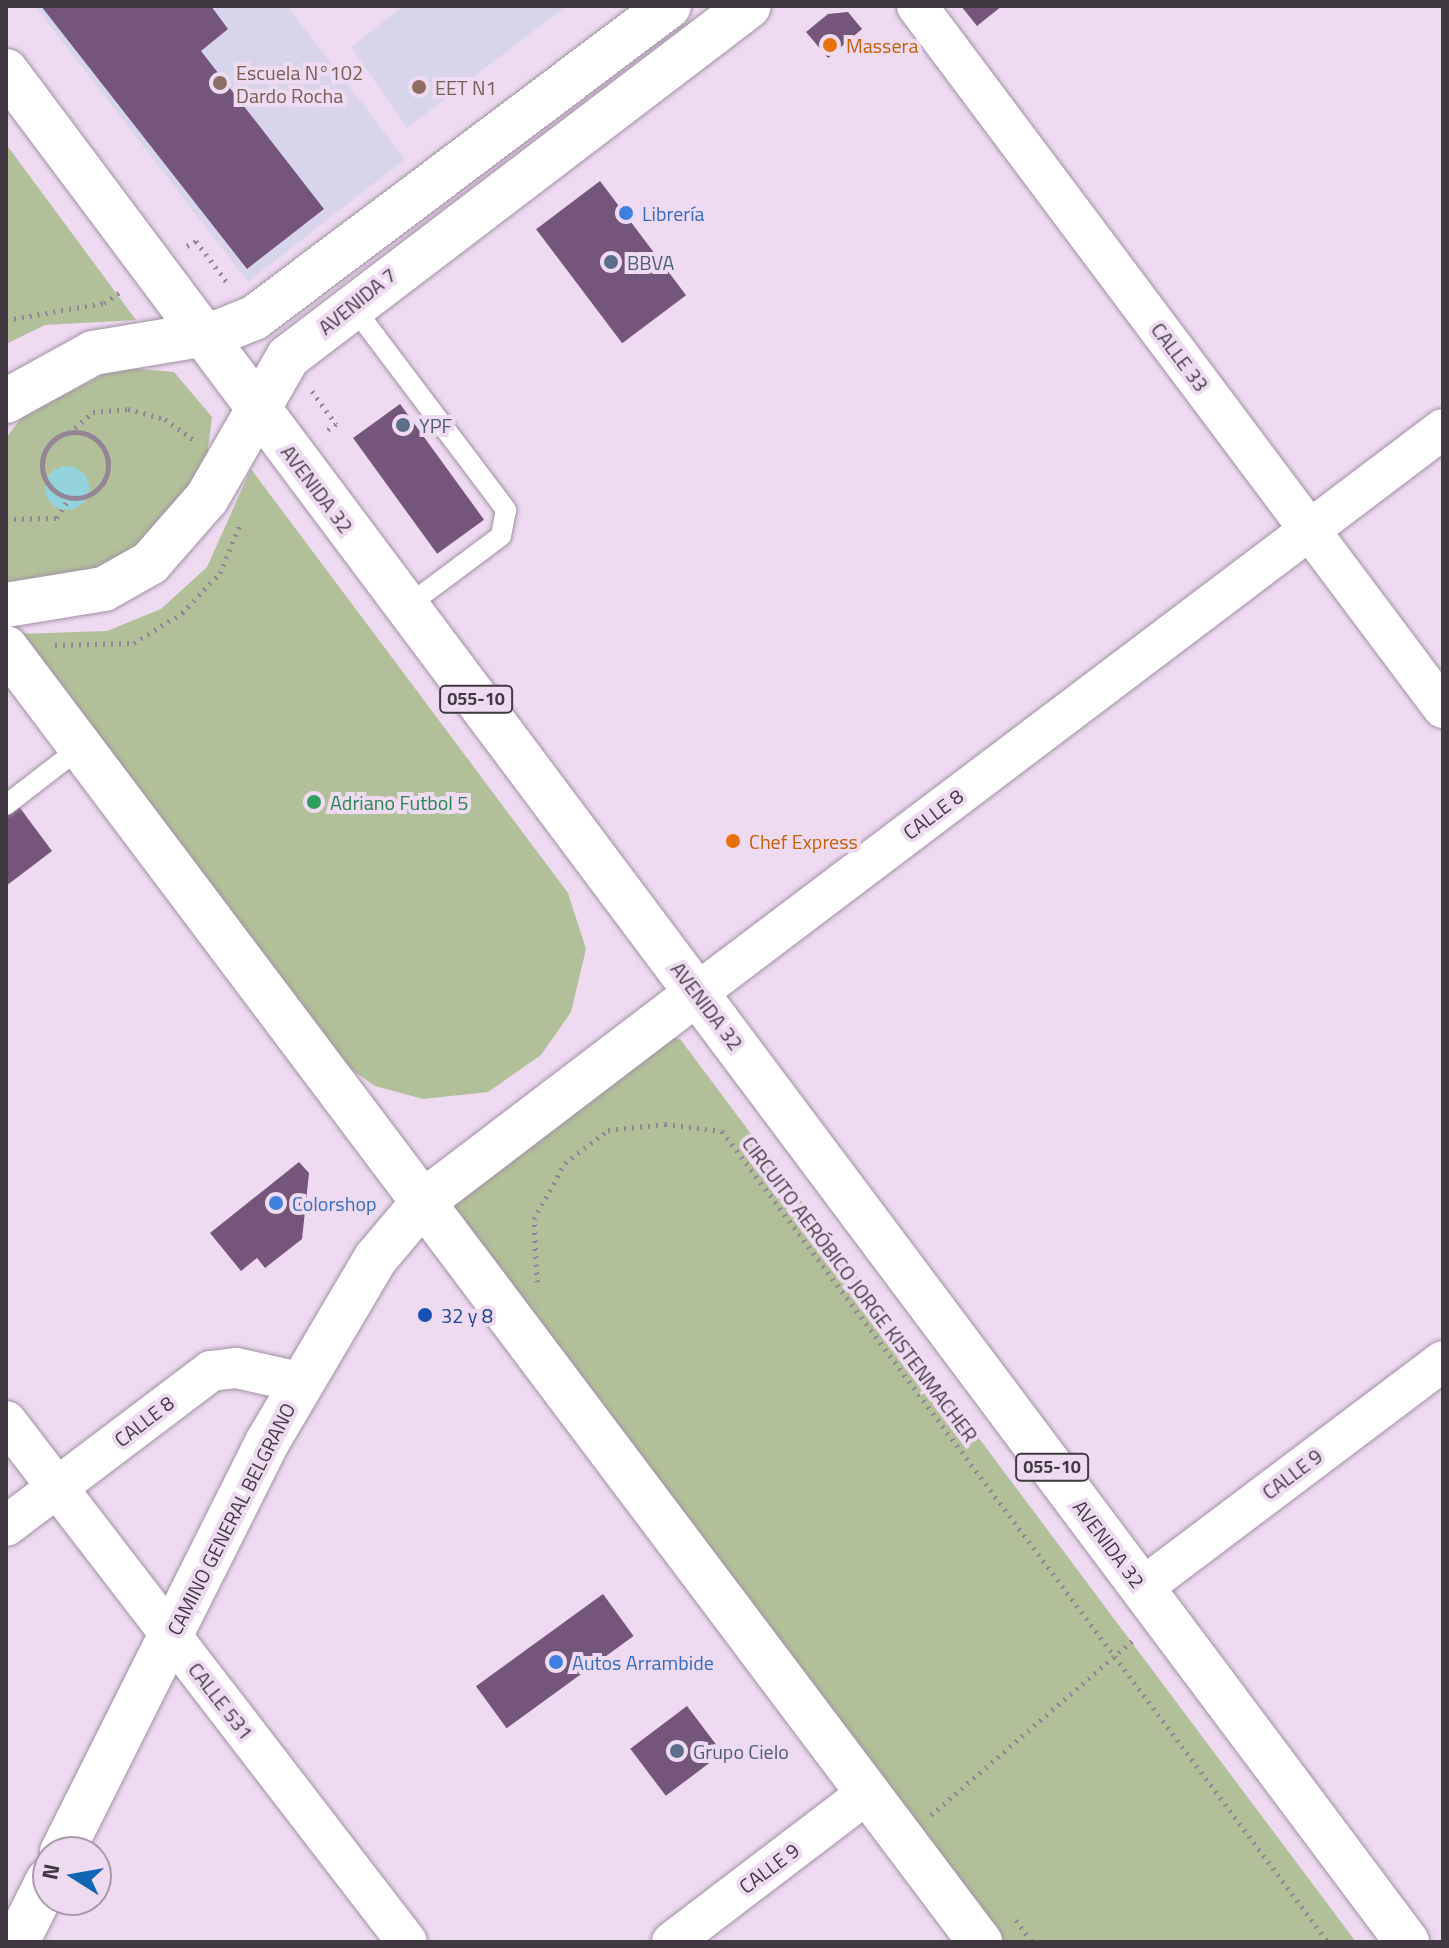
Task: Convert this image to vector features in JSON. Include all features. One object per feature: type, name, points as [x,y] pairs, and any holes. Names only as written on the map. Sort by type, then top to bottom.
[{"type":"main road","points":[[6,401],[93,353],[202,334],[254,318],[669,6]]},
{"type":"main road","name":"AVENIDA 7","points":[[6,605],[80,595],[140,570],[178,537],[223,473],[255,406],[288,357],[351,303],[749,6]]},
{"type":"main road","name":"AVENIDA 32","points":[[6,71],[1407,1942]]},
{"type":"main road","points":[[13,671],[81,747],[980,1942]]},
{"type":"main road","name":"CALLE 8","points":[[424,1201],[697,993]]},
{"type":"main road","name":"CAMINO GENERAL BELGRANO","points":[[70,1836],[299,1382],[376,1258],[424,1201]]},
{"type":"main road","points":[[17,1942],[32,1912]]},
{"type":"street","name":"CALLE 33","points":[[917,6],[1443,708]]},
{"type":"street","name":"CALLE 8","points":[[697,993],[1443,429]]},
{"type":"street","name":"CALLE 9","points":[[1152,1602],[1443,1361]]},
{"type":"street","name":"CALLE 8","points":[[6,1526],[211,1371],[236,1368],[299,1382]]},
{"type":"street","name":"CALLE 531","points":[[6,1421],[407,1942]]},
{"type":"street","name":"CALLE 9","points":[[672,1942],[866,1794]]},
{"type":"lane","points":[[351,303],[506,510],[501,536],[407,606]]},
{"type":"lane","points":[[6,805],[81,747]]},
{"type":"path","points":[[6,320],[104,303],[152,269]]},
{"type":"path","points":[[69,498],[46,482],[42,469],[50,444],[69,433],[93,412],[145,412],[184,431],[223,473]]},
{"type":"path","points":[[6,519],[57,518],[69,498],[94,492],[108,465],[93,437],[69,433]]},
{"type":"path","name":"CIRCUITO AERÓBICO JORGE KISTENMACHER","points":[[545,1292],[535,1280],[534,1219],[565,1163],[608,1130],[665,1124],[722,1131],[1328,1942]]},
{"type":"path","points":[[935,1812],[1114,1657],[1152,1602]]},
{"type":"path","points":[[925,1800],[944,1824]]},
{"type":"path","points":[[1006,1907],[1032,1942]]},
{"type":"shaded area","name":"Escuela N°102 Dardo Rocha","points":[[35,6],[287,6],[405,159],[248,282]]},
{"type":"shaded area","name":"EET N1","points":[[403,6],[566,6],[407,128],[351,47]]},
{"type":"green space","points":[[6,144],[136,320],[45,325],[6,344]]},
{"type":"green space","points":[[118,367],[174,372],[212,417],[204,480],[150,546],[73,587],[6,581],[6,438],[23,416]]},
{"type":"green space","points":[[251,469],[568,893],[586,949],[571,1012],[541,1055],[488,1092],[423,1099],[375,1086],[348,1067],[17,634],[107,631],[161,609],[207,567]]},
{"type":"green space","points":[[665,1035],[680,1039],[1356,1942],[1004,1942],[451,1209],[454,1199]]},
{"type":"water","points":[[67,466],[83,472],[89,488],[83,504],[67,510],[51,504],[45,488],[51,472]]},
{"type":"building","points":[[41,6],[211,6],[228,29],[201,51],[324,209],[247,269]]},
{"type":"building","points":[[961,6],[1002,6],[977,26]]},
{"type":"building","name":"Massera","points":[[848,12],[862,29],[828,58],[806,32],[828,14]]},
{"type":"building","name":"BBVA","points":[[600,181],[686,295],[622,343],[536,229]]},
{"type":"building","points":[[400,404],[484,520],[437,554],[353,438]]},
{"type":"building","points":[[6,789],[52,851],[6,886]]},
{"type":"building","name":"Colorshop","points":[[299,1162],[309,1173],[302,1239],[265,1268],[257,1258],[241,1271],[210,1233]]},
{"type":"building","name":"Autos Arrambide","points":[[603,1594],[634,1636],[507,1728],[476,1686]]},
{"type":"building","name":"Grupo Cielo","points":[[687,1706],[723,1753],[666,1796],[630,1749]]},
{"type":"place","name":"Massera","points":[[830,45]]},
{"type":"place","name":"Escuela N°102 Dardo Rocha","points":[[220,83]]},
{"type":"place","name":"EET N1","points":[[419,87]]},
{"type":"place","name":"Librería","points":[[626,213]]},
{"type":"place","name":"BBVA","points":[[611,262]]},
{"type":"place","name":"YPF","points":[[403,425]]},
{"type":"place","name":"Adriano Futbol 5","points":[[314,802]]},
{"type":"place","name":"Chef Express","points":[[733,841]]},
{"type":"place","name":"Colorshop","points":[[276,1203]]},
{"type":"place","name":"32 y 8","points":[[425,1315]]},
{"type":"place","name":"Autos Arrambide","points":[[556,1662]]},
{"type":"place","name":"Grupo Cielo","points":[[677,1751]]}]
